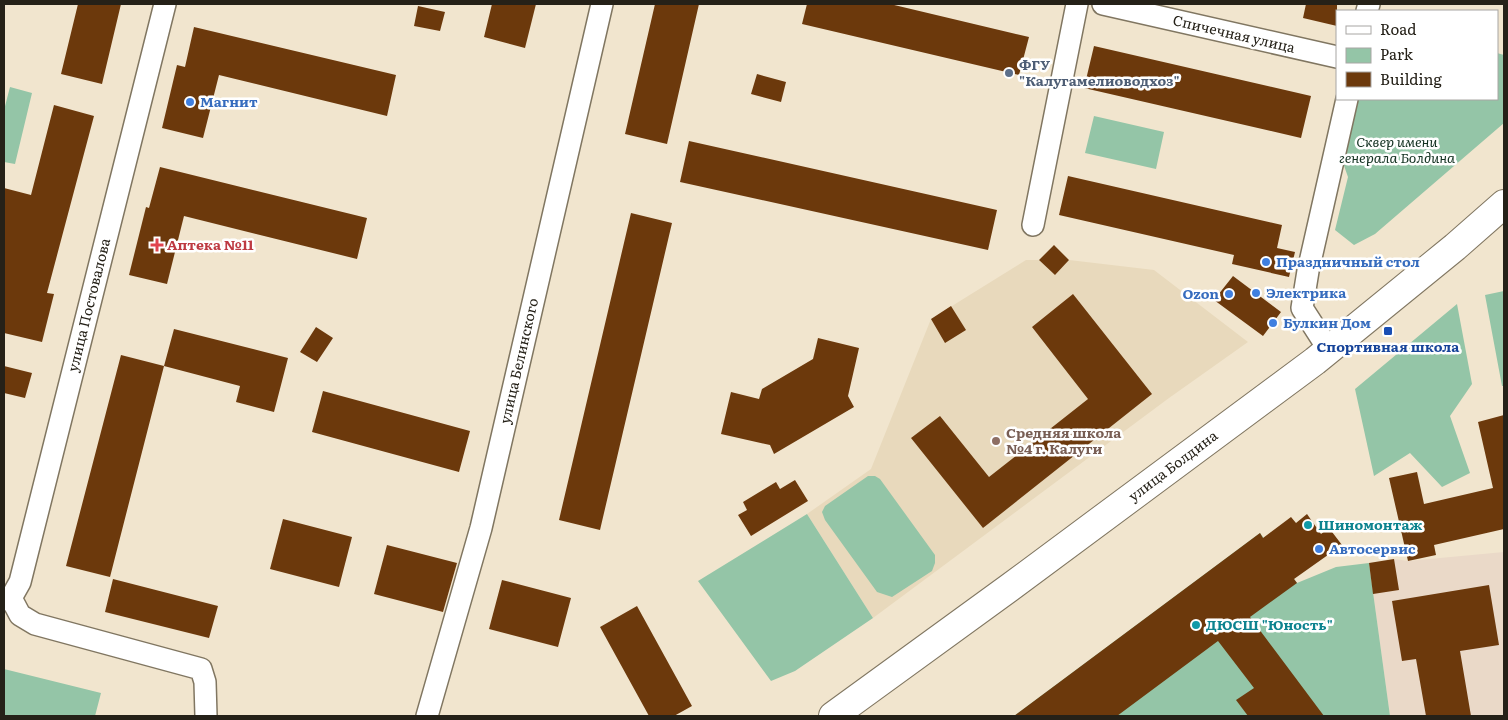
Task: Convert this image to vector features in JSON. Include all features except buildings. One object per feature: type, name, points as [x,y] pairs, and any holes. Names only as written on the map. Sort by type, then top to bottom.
[{"type":"main road","name":"улица Болдина","points":[[833,716],[1009,588],[1329,350],[1504,204]]},
{"type":"street","name":"улица Постовалова","points":[[7,599],[20,582],[165,4]]},
{"type":"street","name":"улица Белинского","points":[[427,716],[481,528],[602,4]]},
{"type":"street","points":[[1033,225],[1078,4]]},
{"type":"street","name":"Спичечная улица","points":[[1103,4],[1336,57]]},
{"type":"street","points":[[1329,350],[1302,308],[1308,270],[1347,100]]},
{"type":"street","points":[[7,599],[20,616],[36,624],[200,669],[205,682],[206,716]]},
{"type":"shaded area","name":"Средняя школа №4 г. Калуги","points":[[1026,260],[1039,260],[1055,275],[1069,260],[1154,270],[1248,342],[1169,398],[873,618],[807,514],[871,469],[931,319]]},
{"type":"shaded area","points":[[1504,552],[1504,716],[1390,716],[1369,563],[1394,559],[1408,561]]},
{"type":"green space","name":"Сквер имени генерала Болдина","points":[[1498,53],[1504,55],[1504,123],[1375,234],[1354,245],[1335,230],[1348,177],[1342,160],[1358,100],[1498,100]]},
{"type":"green space","points":[[10,87],[32,93],[15,164],[4,162],[4,110]]},
{"type":"green space","points":[[1094,116],[1164,132],[1156,169],[1085,153]]},
{"type":"green space","points":[[1504,291],[1504,386],[1502,386],[1485,295]]},
{"type":"green space","points":[[1457,304],[1472,384],[1450,416],[1470,473],[1442,487],[1410,453],[1374,476],[1355,389]]},
{"type":"green space","points":[[868,476],[875,476],[880,479],[935,555],[932,571],[892,597],[877,592],[825,520],[822,512],[825,506]]},
{"type":"green space","points":[[807,514],[873,618],[795,671],[771,681],[698,581]]},
{"type":"green space","points":[[1260,533],[1297,583],[1336,567],[1369,563],[1390,716],[1014,716]]},
{"type":"green space","points":[[4,669],[101,693],[95,716],[4,716]]},
{"type":"place","name":"ФГУ \"Калугамелиоводхоз\"","points":[[1009,73]]},
{"type":"place","name":"Магнит","points":[[190,102]]},
{"type":"place","name":"Аптека №11","points":[[157,245]]},
{"type":"place","name":"Праздничный стол","points":[[1266,262]]},
{"type":"place","name":"Электрика","points":[[1256,293]]},
{"type":"place","name":"Ozon","points":[[1229,294]]},
{"type":"place","name":"Булкин Дом","points":[[1273,323]]},
{"type":"place","name":"Спортивная школа","points":[[1388,331]]},
{"type":"place","name":"Средняя школа №4 г. Калуги","points":[[996,441]]},
{"type":"place","name":"Шиномонтаж","points":[[1308,525]]},
{"type":"place","name":"Автосервис","points":[[1319,549]]},
{"type":"place","name":"ДЮСШ \"Юность\"","points":[[1196,625]]}]
